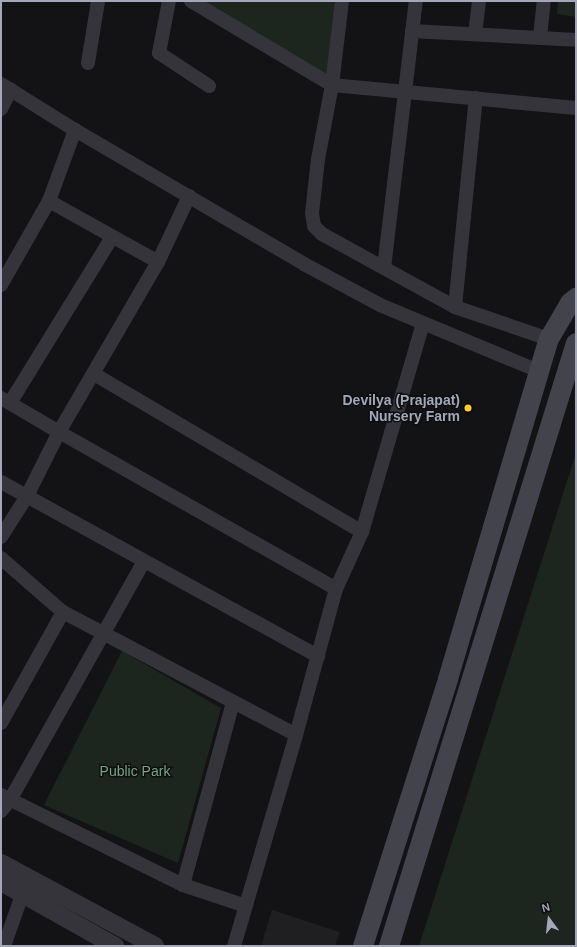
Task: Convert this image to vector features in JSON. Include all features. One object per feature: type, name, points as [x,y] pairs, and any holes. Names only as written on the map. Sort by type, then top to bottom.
[{"type":"main road","points":[[364,946],[448,679],[541,372],[549,340],[570,303],[576,298]]},
{"type":"main road","points":[[389,946],[576,343]]},
{"type":"street","points":[[88,63],[98,1]]},
{"type":"street","points":[[169,1],[159,53],[209,86]]},
{"type":"street","points":[[191,1],[332,85],[576,108]]},
{"type":"street","points":[[342,1],[332,85],[318,159],[311,220],[317,231],[455,307],[549,340]]},
{"type":"street","points":[[384,268],[404,91],[416,1]]},
{"type":"street","points":[[475,34],[479,1]]},
{"type":"street","points":[[540,37],[544,1]]},
{"type":"street","points":[[412,31],[576,40]]},
{"type":"street","points":[[1,109],[6,87],[75,130],[304,264],[380,305],[541,372]]},
{"type":"street","points":[[455,307],[476,98]]},
{"type":"street","points":[[1,285],[49,201],[75,130]]},
{"type":"street","points":[[1,537],[26,496],[58,432],[94,374],[158,262],[189,196]]},
{"type":"street","points":[[49,201],[158,262]]},
{"type":"street","points":[[112,237],[6,401],[336,589]]},
{"type":"street","points":[[234,946],[296,735],[336,589],[362,532],[423,324]]},
{"type":"street","points":[[94,374],[362,532]]},
{"type":"street","points":[[1,482],[318,656]]},
{"type":"street","points":[[1,558],[63,612],[296,735]]},
{"type":"street","points":[[144,561],[104,634],[4,802],[183,885],[246,906]]},
{"type":"street","points":[[1,723],[63,612]]},
{"type":"street","points":[[183,885],[233,702]]},
{"type":"street","points":[[1,863],[26,885],[115,946]]},
{"type":"street","points":[[1,882],[26,885],[155,946]]},
{"type":"street","points":[[4,946],[26,885]]},
{"type":"shaded area","points":[[272,910],[340,932],[335,946],[261,946]]},
{"type":"green space","points":[[200,1],[337,1],[330,77]]},
{"type":"green space","points":[[558,1],[576,1],[576,17],[557,14]]},
{"type":"green space","points":[[576,453],[576,946],[419,946]]},
{"type":"green space","name":"Public Park","points":[[122,651],[221,708],[178,863],[44,805]]},
{"type":"place","name":"Devilya (Prajapat) Nursery Farm","points":[[468,408]]}]
